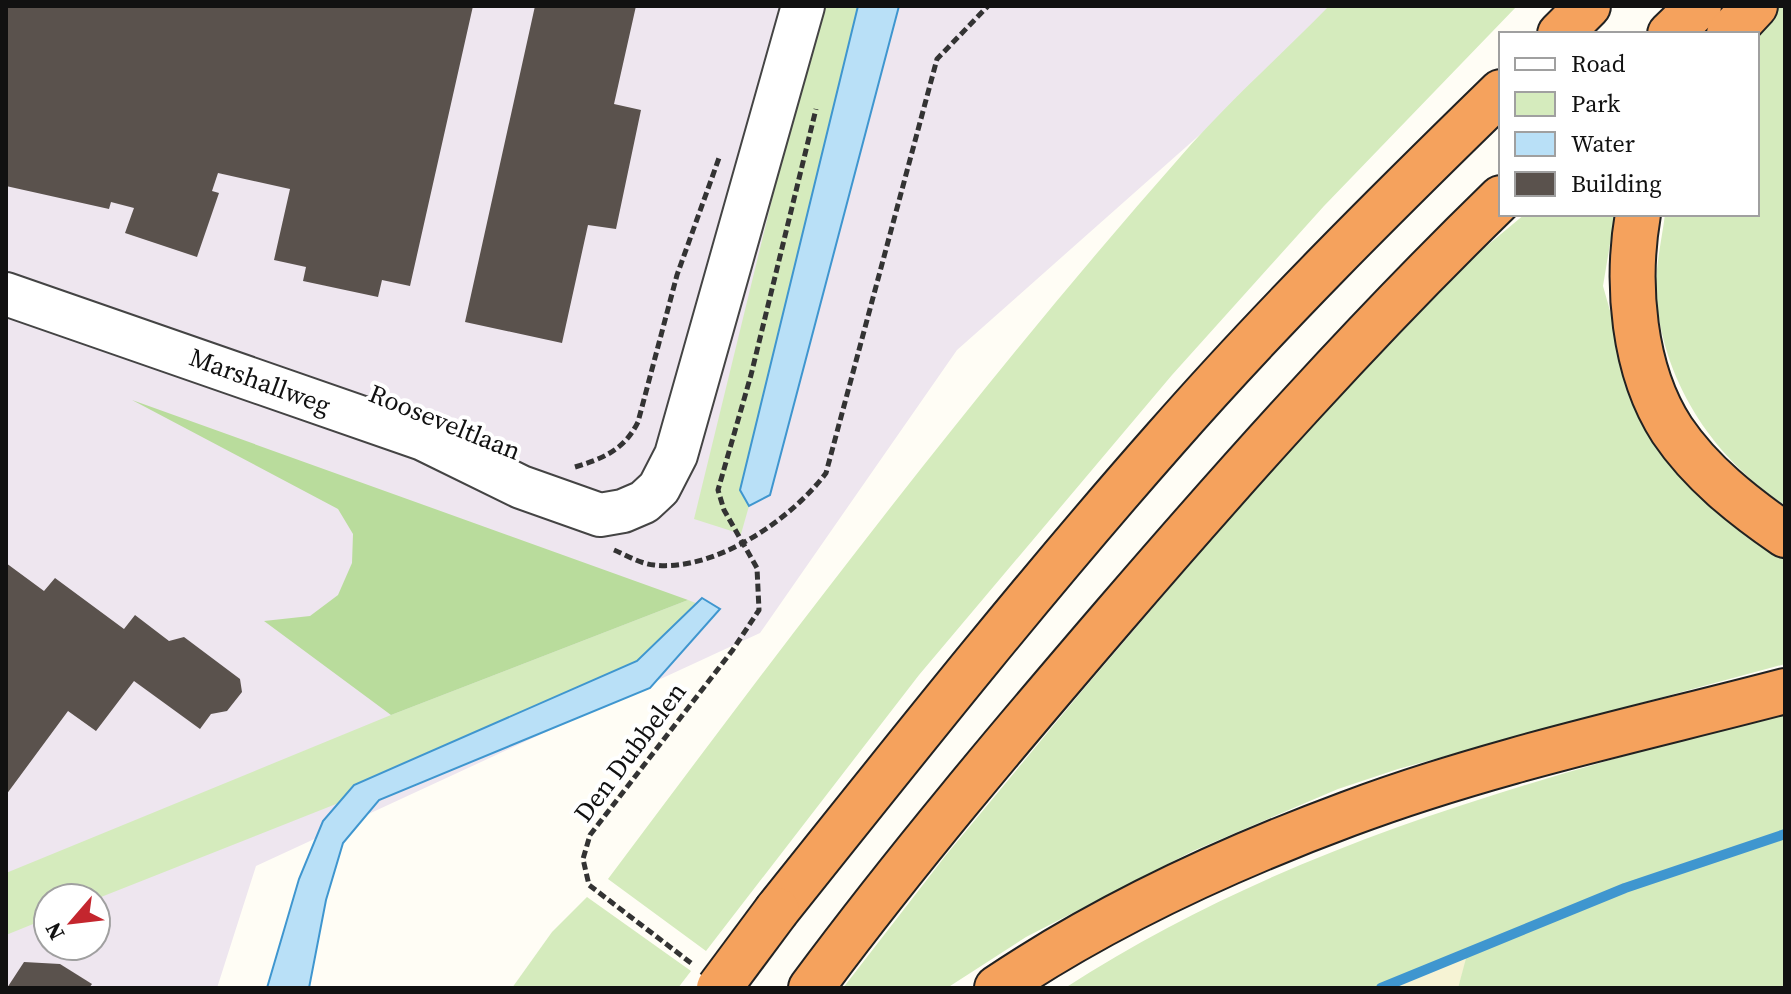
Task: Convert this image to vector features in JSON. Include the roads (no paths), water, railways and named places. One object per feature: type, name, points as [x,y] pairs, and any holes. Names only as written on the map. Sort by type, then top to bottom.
[{"type":"highway","points":[[1562,32],[1588,6]]},
{"type":"highway","points":[[1672,32],[1699,6]]},
{"type":"highway","points":[[1731,32],[1755,6]]},
{"type":"highway","points":[[710,980],[777,910],[1004,626],[1166,437],[1291,303],[1499,94]]},
{"type":"highway","points":[[824,971],[955,805],[1212,503],[1312,391],[1499,200]]},
{"type":"highway","points":[[1638,216],[1631,265],[1637,330],[1649,378],[1671,429],[1708,473],[1785,535]]},
{"type":"highway","points":[[997,988],[1096,926],[1349,814],[1493,768],[1785,691]]},
{"type":"street","name":"Marshallweg","points":[[6,294],[423,439],[521,487],[600,515],[623,511],[644,502],[659,488],[676,455],[803,6]]},
{"type":"water","points":[[858,6],[899,6],[770,495],[749,506],[740,490]]},
{"type":"water","points":[[702,598],[720,609],[650,688],[379,800],[343,843],[326,900],[309,988],[267,988],[299,879],[323,821],[354,785],[637,661]]},
{"type":"waterway","points":[[1381,988],[1625,888],[1785,834]]}]
